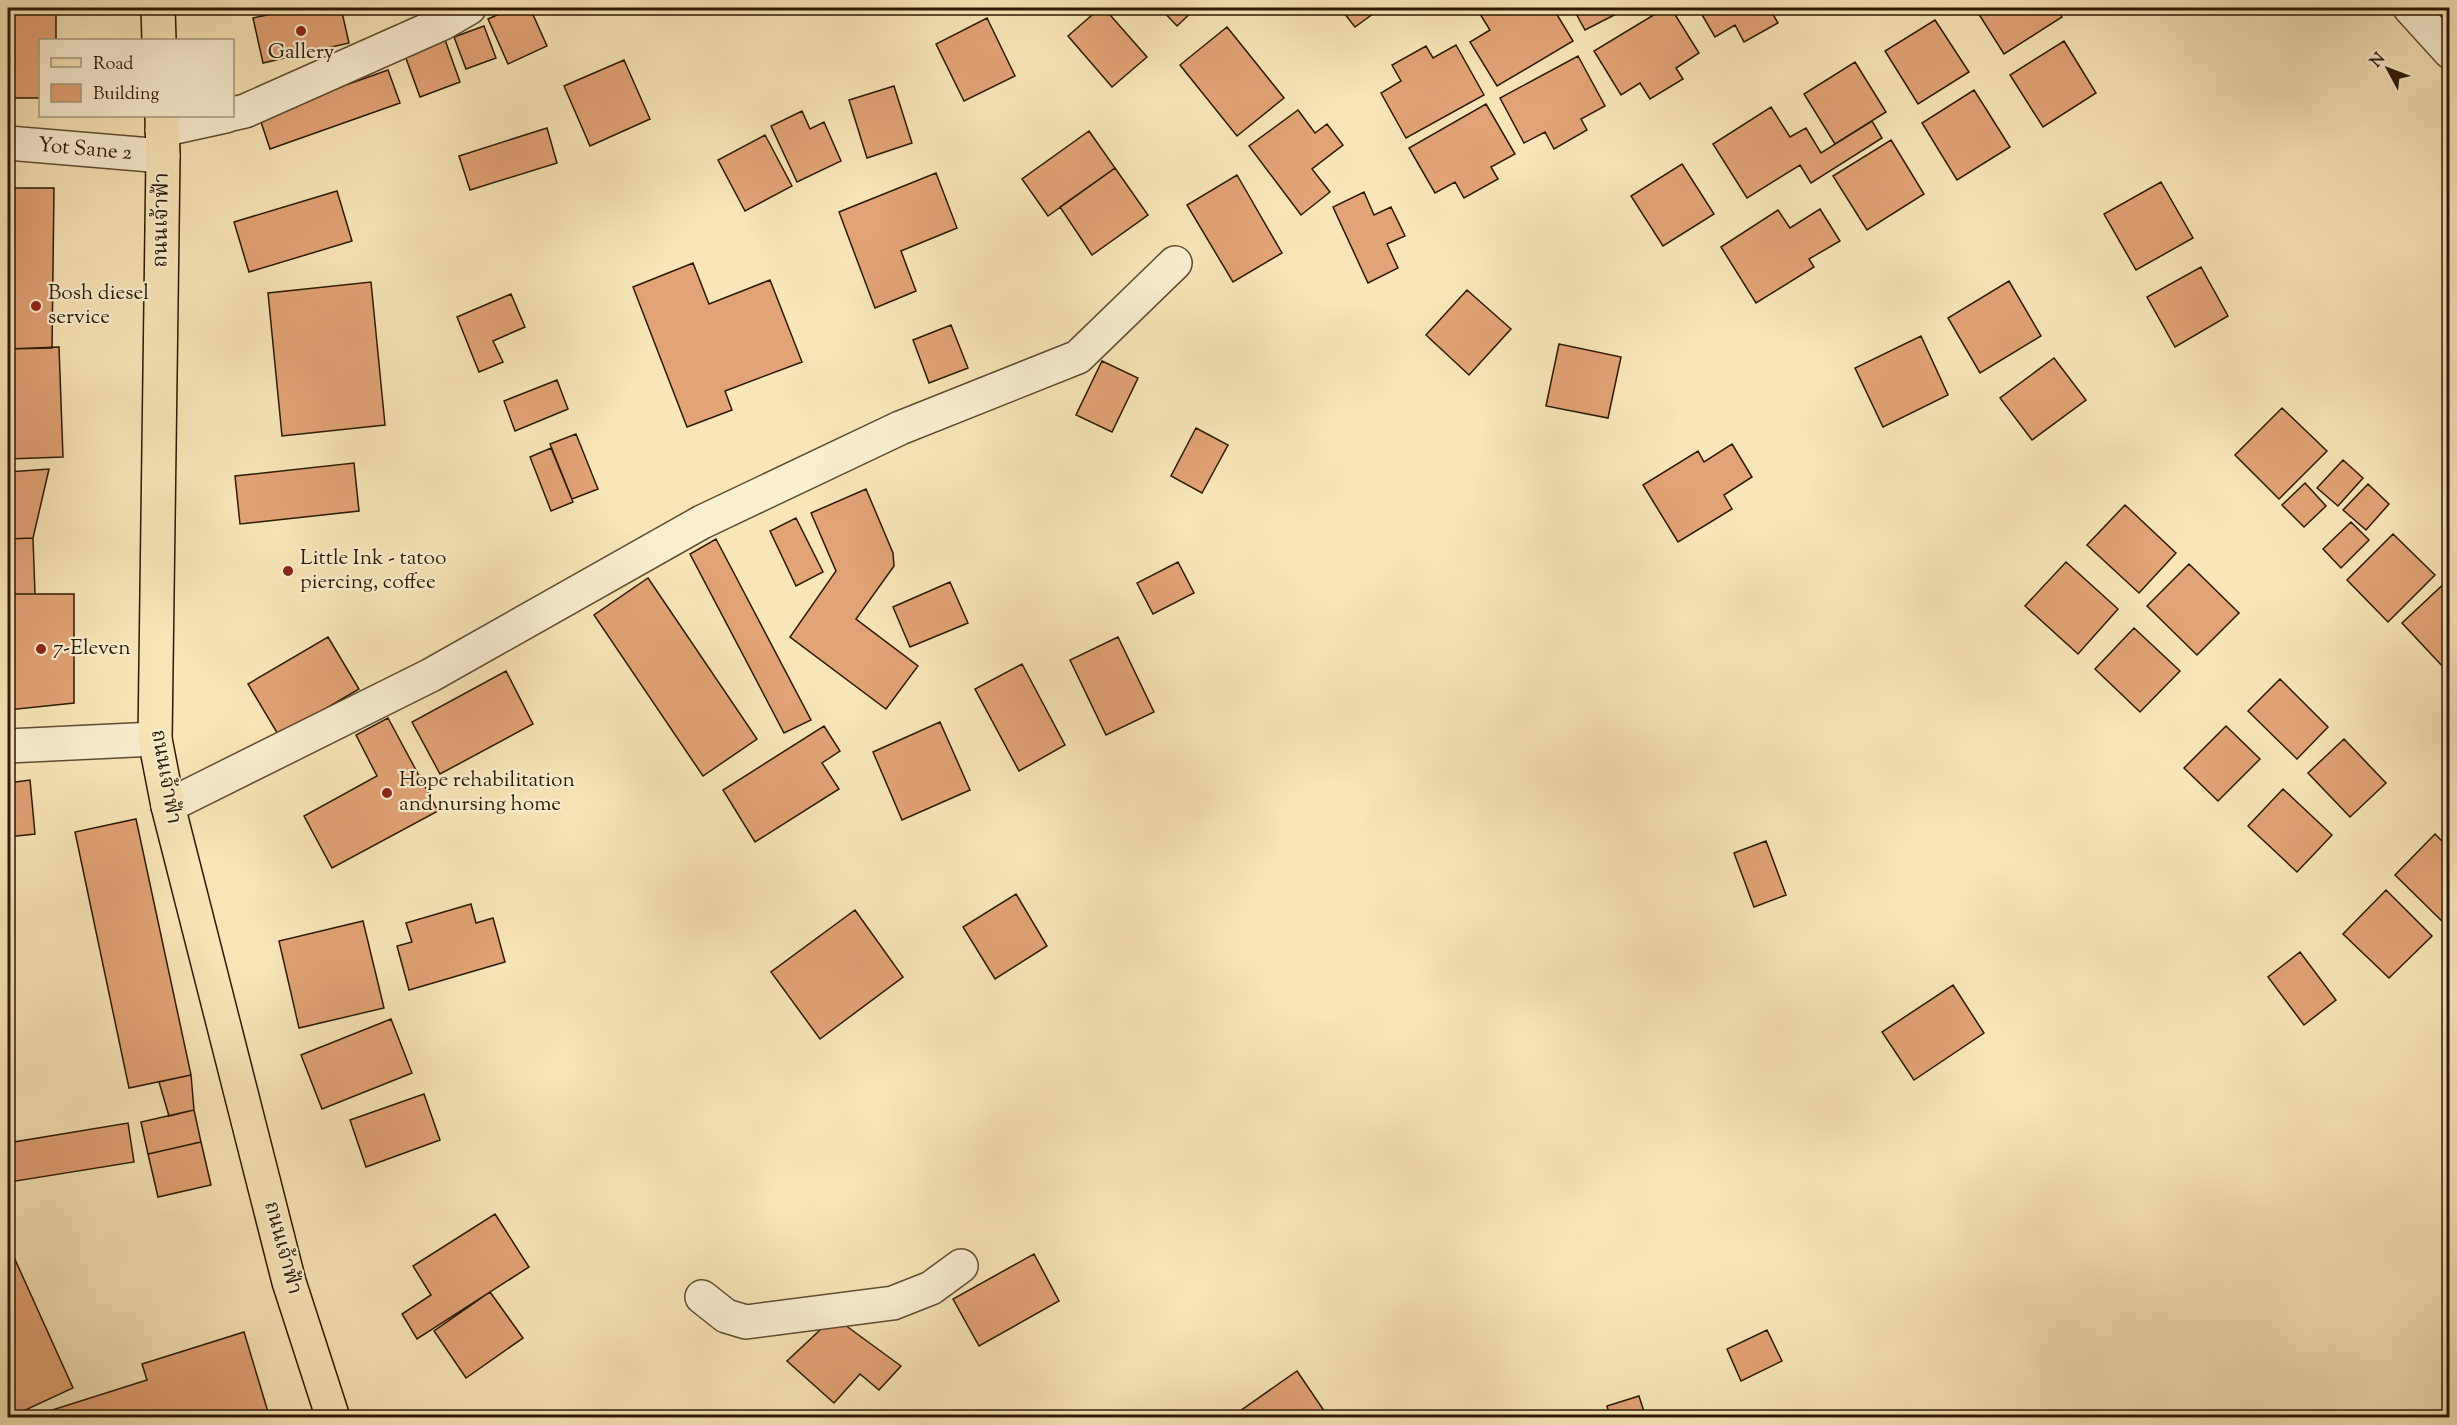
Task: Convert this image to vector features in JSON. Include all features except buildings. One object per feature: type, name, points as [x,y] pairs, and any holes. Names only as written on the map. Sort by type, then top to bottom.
[{"type":"main road","points":[[158,8],[159,39]]},
{"type":"main road","name":"ถนนเจ้าฟ้า","points":[[162,134],[155,739],[168,806],[290,1282],[333,1418]]},
{"type":"street","points":[[234,113],[443,23],[469,8]]},
{"type":"street","points":[[2410,8],[2450,52]]},
{"type":"street","name":"Yot Sane 2","points":[[8,143],[162,134],[222,117]]},
{"type":"street","points":[[168,806],[431,675],[702,522],[900,428],[1078,357],[1175,263]]},
{"type":"street","points":[[8,746],[155,739]]},
{"type":"street","points":[[702,1297],[726,1316],[746,1322],[893,1303],[931,1288],[961,1266]]},
{"type":"place","name":"Gallery","points":[[301,31]]},
{"type":"place","name":"Bosh diesel service","points":[[36,306]]},
{"type":"place","name":"Little Ink - tatoo piercing, coffee","points":[[288,571]]},
{"type":"place","name":"7-Eleven","points":[[41,649]]},
{"type":"place","name":"Hope rehabilitation and nursing home","points":[[387,793]]}]
